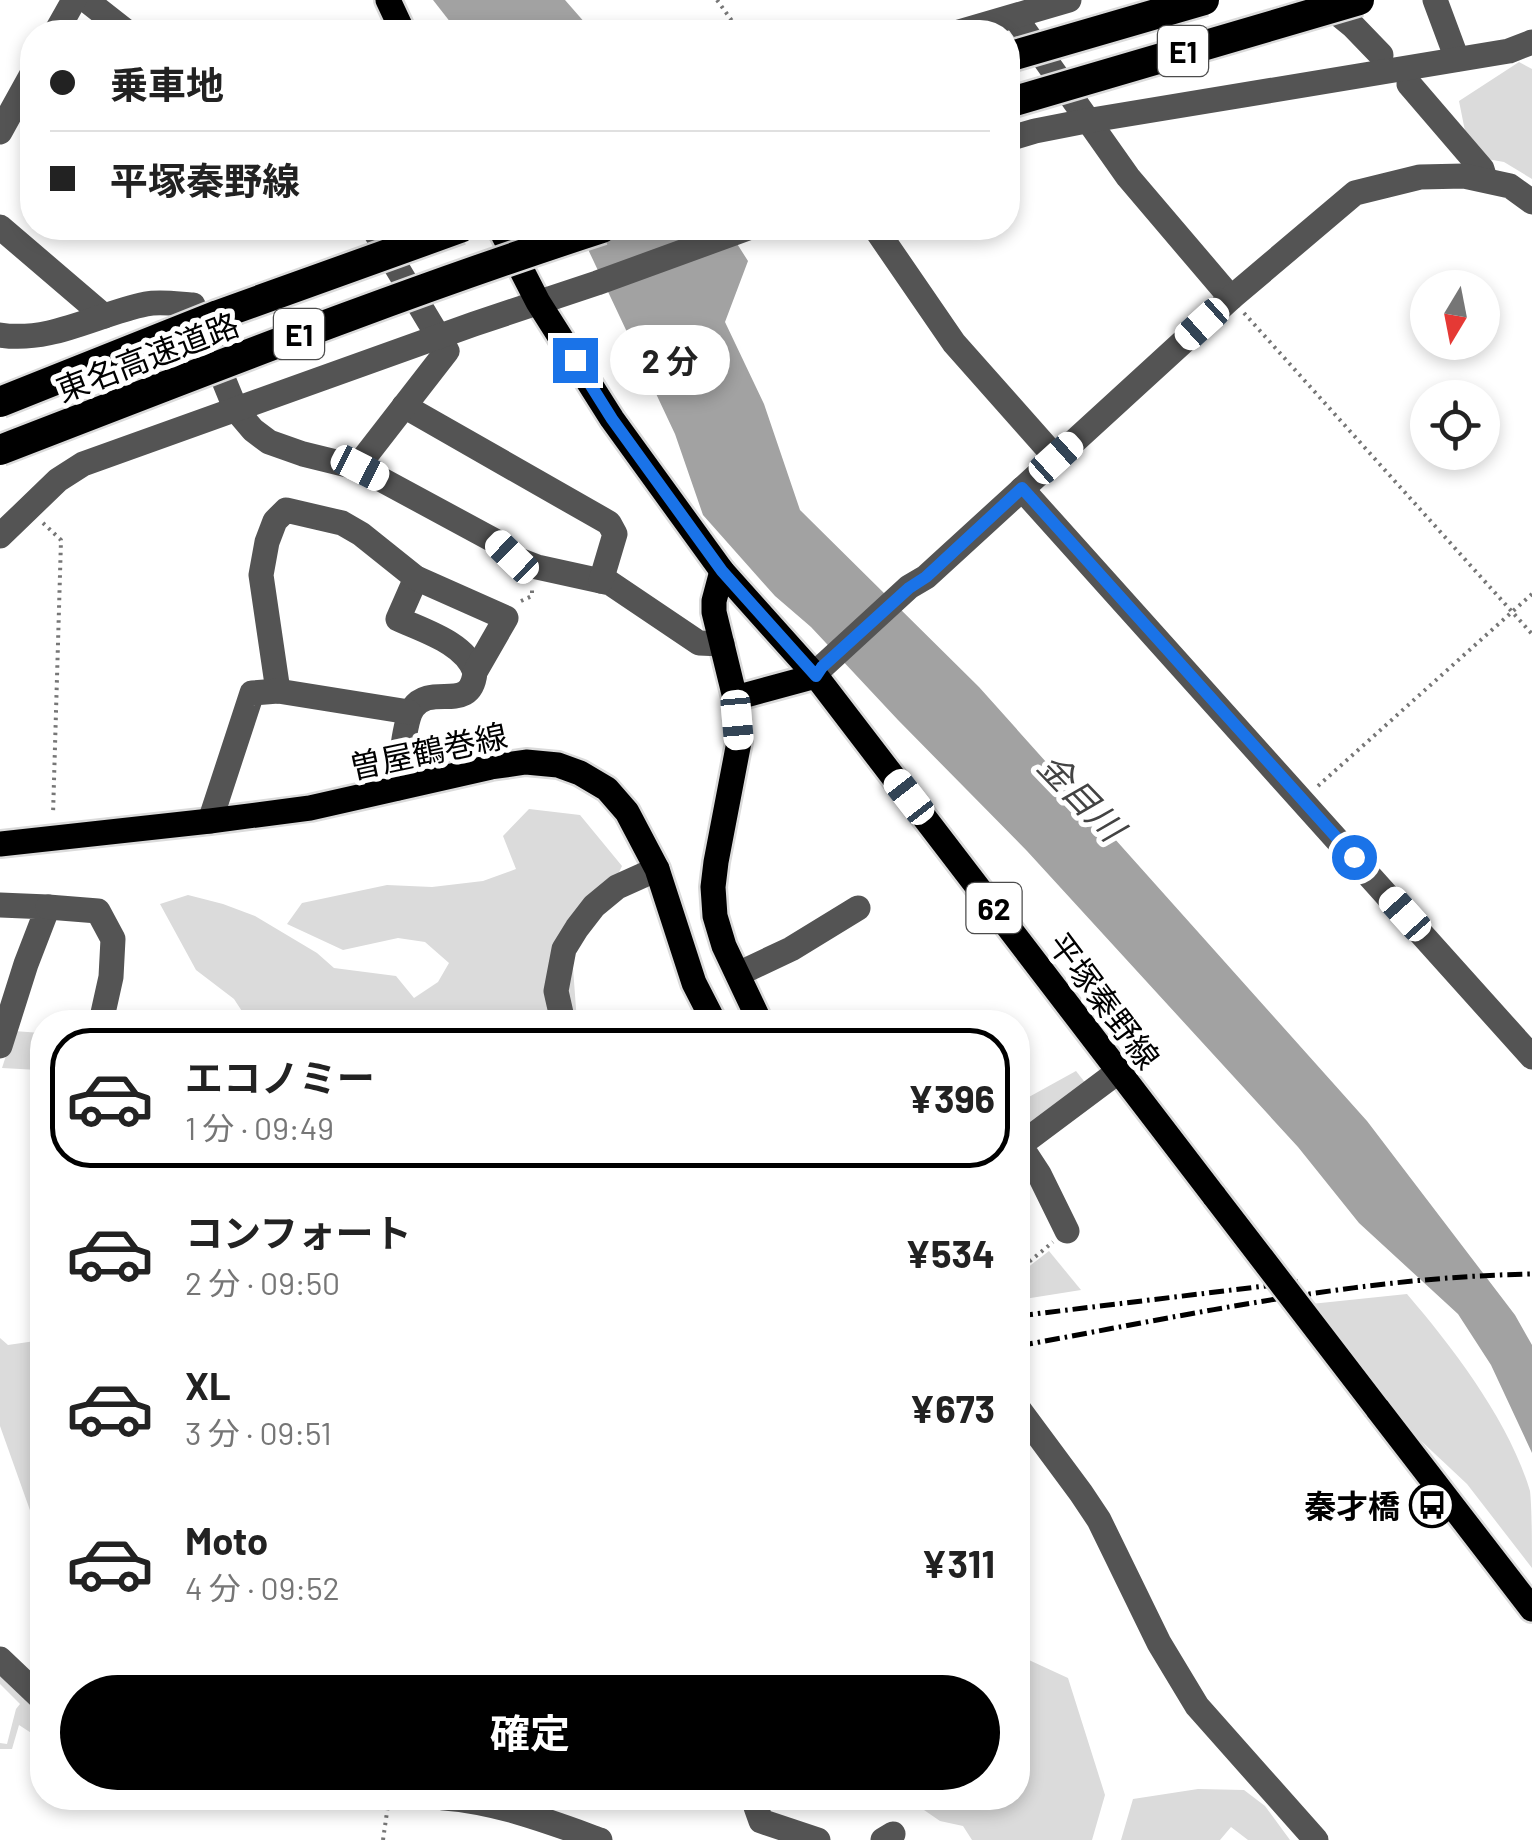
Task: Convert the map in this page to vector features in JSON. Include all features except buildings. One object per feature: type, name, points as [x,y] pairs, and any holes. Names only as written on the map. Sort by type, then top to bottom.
[{"type":"highway","name":"E1","points":[[1020,53],[1204,0]]},
{"type":"highway","name":"E1","points":[[1020,99],[1359,0]]},
{"type":"highway","name":"東名高速道路","points":[[0,402],[218,315],[427,240]]},
{"type":"highway","name":"東名高速道路","points":[[0,450],[235,358],[564,240]]},
{"type":"main road","name":"平塚秦野線","points":[[506,240],[538,302],[612,419],[722,571],[819,671],[1118,1071],[1532,1609]]},
{"type":"main road","points":[[722,571],[714,612],[736,698],[739,742],[716,862],[715,916],[724,946],[754,1010]]},
{"type":"main road","points":[[736,698],[819,671]]},
{"type":"main road","name":"曽屋鶴巻線","points":[[0,844],[310,808],[491,766],[526,762],[558,765],[607,789],[628,812],[657,869],[694,983],[708,1010]]},
{"type":"street","points":[[86,0],[112,20]]},
{"type":"street","points":[[1005,20],[1069,0]]},
{"type":"street","points":[[1320,0],[1382,54]]},
{"type":"street","points":[[1436,0],[1457,58]]},
{"type":"street","points":[[1020,23],[1128,177],[1231,298]]},
{"type":"street","points":[[1020,135],[1509,51],[1532,42]]},
{"type":"street","points":[[1409,84],[1482,169],[1486,179]]},
{"type":"street","points":[[0,132],[20,96]]},
{"type":"street","points":[[819,671],[1231,298],[1355,193],[1420,176],[1464,176],[1510,186],[1532,202]]},
{"type":"street","points":[[0,227],[104,316]]},
{"type":"street","points":[[357,467],[448,351],[380,240]]},
{"type":"street","points":[[0,536],[58,480],[82,464],[716,240]]},
{"type":"street","points":[[883,240],[954,343],[1056,458]]},
{"type":"street","points":[[0,336],[45,335],[149,303],[193,305],[236,410],[252,430],[270,442],[357,467],[495,541],[512,557],[537,568],[610,583],[699,644],[722,644]]},
{"type":"street","points":[[404,406],[609,524],[615,534],[601,581]]},
{"type":"street","points":[[1022,488],[1532,1057]]},
{"type":"street","points":[[278,690],[261,575],[270,532],[286,510],[342,524],[361,534],[416,578],[506,618],[468,691],[461,696],[420,700],[410,712],[398,788]]},
{"type":"street","points":[[416,578],[398,619],[448,643],[471,661],[475,672]]},
{"type":"street","points":[[210,821],[252,693],[278,690],[410,712]]},
{"type":"street","points":[[560,1010],[556,991],[570,938],[594,906],[617,887],[657,869]]},
{"type":"street","points":[[0,905],[98,910],[113,940],[104,1010]]},
{"type":"street","points":[[0,1046],[48,907]]},
{"type":"street","points":[[738,974],[790,949],[858,908]]},
{"type":"street","points":[[1030,1137],[1118,1071]]},
{"type":"street","points":[[1030,1160],[1067,1231]]},
{"type":"street","points":[[1030,1424],[1099,1520],[1196,1706],[1316,1840]]},
{"type":"street","points":[[0,1659],[30,1688]]},
{"type":"street","points":[[504,1810],[600,1840]]},
{"type":"street","points":[[757,1810],[761,1821],[818,1840]]},
{"type":"path","points":[[1231,298],[1532,634]]},
{"type":"path","points":[[29,509],[61,540],[53,838]]},
{"type":"path","points":[[513,605],[532,596],[533,589],[522,573],[524,562]]},
{"type":"path","points":[[1303,800],[1532,594]]},
{"type":"path","points":[[1030,1261],[1067,1231]]},
{"type":"path","points":[[383,1840],[387,1810]]},
{"type":"shaded area","points":[[433,0],[565,0],[582,20],[449,20]]},
{"type":"shaded area","points":[[1519,62],[1532,69],[1532,179],[1504,162],[1470,156],[1459,101]]},
{"type":"shaded area","points":[[584,240],[735,240],[748,261],[725,322],[764,404],[800,510],[979,687],[1367,1121],[1515,1315],[1532,1345],[1532,1453],[1491,1365],[1458,1314],[1359,1223],[1298,1147],[1027,851],[811,627],[775,596],[703,515],[675,434]]},
{"type":"shaded area","points":[[529,809],[580,815],[622,866],[599,914],[572,954],[576,1010],[241,1010],[234,999],[196,970],[160,904],[188,895],[223,904],[255,916],[317,953],[334,968],[396,976],[414,998],[438,982],[449,963],[425,942],[398,938],[343,950],[287,924],[302,903],[387,885],[432,887],[483,881],[516,869],[503,836]]},
{"type":"shaded area","points":[[14,1031],[30,1032],[30,1070],[2,1068]]},
{"type":"shaded area","points":[[1076,1071],[1087,1085],[1030,1126],[1030,1096]]},
{"type":"shaded area","points":[[1049,1251],[1081,1290],[1030,1298],[1030,1266]]},
{"type":"shaded area","points":[[1407,1294],[1478,1387],[1509,1438],[1530,1491],[1532,1568],[1467,1484],[1418,1438],[1311,1304]]},
{"type":"shaded area","points":[[0,1338],[8,1345],[30,1342],[30,1510],[0,1426]]},
{"type":"shaded area","points":[[1030,1661],[1068,1678],[1105,1795],[1092,1840],[972,1840],[963,1826],[940,1821],[924,1810],[1030,1810]]},
{"type":"shaded area","points":[[0,1663],[30,1695],[30,1732],[19,1725],[12,1749],[0,1749],[0,1743],[7,1744],[20,1704],[0,1684]]},
{"type":"shaded area","points":[[1198,1789],[1244,1790],[1265,1806],[1290,1840],[1248,1840],[1231,1827],[1220,1840],[1121,1840],[1133,1799]]},
{"type":"railway","points":[[1030,1344],[1338,1290],[1532,1274]]},
{"type":"railway","points":[[1030,1315],[1298,1282]]},
{"type":"place","name":"秦才橋","points":[[1432,1505]]},
{"type":"route","points":[[575,360],[612,419],[722,571],[816,676],[1022,488],[1354,857]]},
{"type":"water label","name":"金目川","points":[[1082,796]]}]
